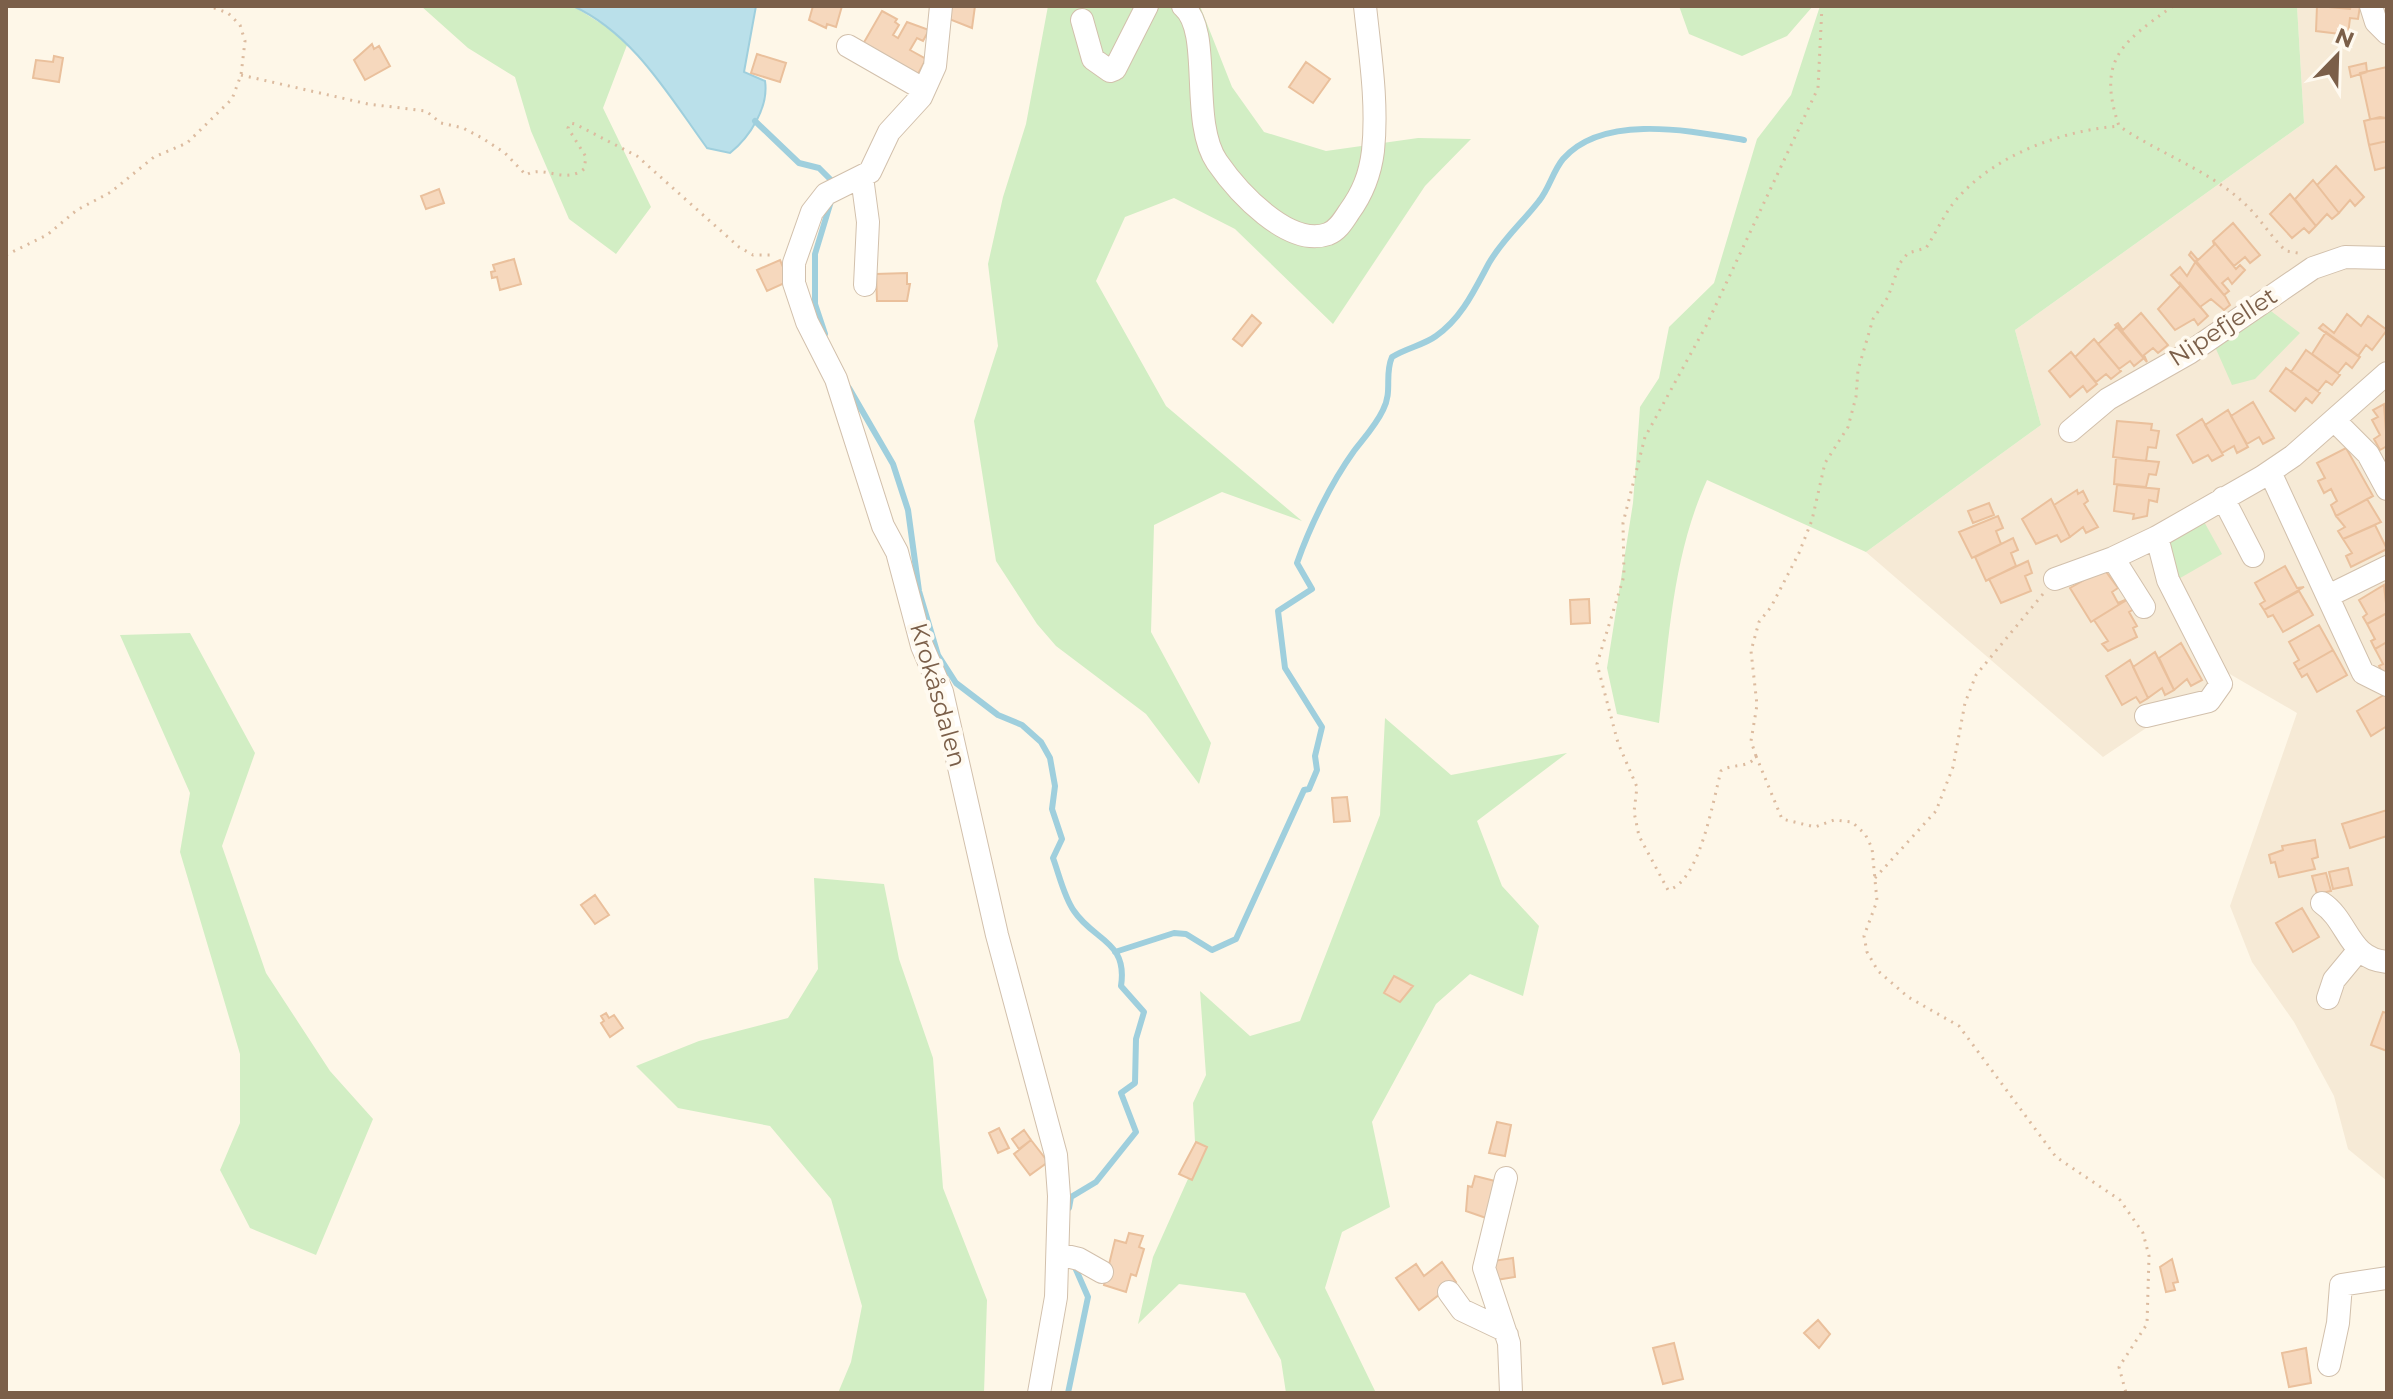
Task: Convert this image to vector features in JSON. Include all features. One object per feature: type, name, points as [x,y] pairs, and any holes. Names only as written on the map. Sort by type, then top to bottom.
[{"type":"street","points":[[794,263],[819,201],[876,166],[889,132],[923,89],[935,66],[941,6]]},
{"type":"street","points":[[1082,20],[1093,59],[1110,71],[1115,69],[1147,6]]},
{"type":"street","points":[[1183,6],[1196,22],[1201,107],[1209,150],[1240,194],[1304,236],[1326,235],[1337,229],[1364,193],[1376,111],[1365,6]]},
{"type":"street","points":[[2371,6],[2376,22],[2387,33]]},
{"type":"street","points":[[848,46],[923,89]]},
{"type":"street","points":[[862,177],[868,222],[865,285]]},
{"type":"street","name":"Nipefjellet","points":[[2070,431],[2118,392],[2189,353],[2318,265],[2345,257],[2387,258]]},
{"type":"street","name":"Krokåsdalen","points":[[794,263],[807,322],[836,379],[883,526],[897,552],[922,646],[942,692],[997,935],[1056,1155],[1056,1297],[1039,1393]]},
{"type":"street","points":[[2055,579],[2113,558],[2157,537],[2270,472],[2387,373]]},
{"type":"street","points":[[2334,420],[2368,454],[2387,489]]},
{"type":"street","points":[[2270,472],[2330,595],[2363,673],[2387,685]]},
{"type":"street","points":[[2223,498],[2253,556]]},
{"type":"street","points":[[2146,716],[2209,701],[2221,684],[2168,580],[2157,537]]},
{"type":"street","points":[[2113,558],[2144,607]]},
{"type":"street","points":[[2330,595],[2387,567]]},
{"type":"street","points":[[2322,903],[2358,951],[2374,961],[2387,962]]},
{"type":"street","points":[[2328,998],[2334,980],[2358,951]]},
{"type":"street","points":[[1506,1178],[1484,1268],[1512,1357],[1511,1393]]},
{"type":"street","points":[[1058,1254],[1079,1259],[1102,1272]]},
{"type":"street","points":[[2329,1365],[2338,1323],[2341,1285],[2387,1278]]},
{"type":"street","points":[[1449,1292],[1462,1310],[1502,1329],[1507,1335]]},
{"type":"path","points":[[6,255],[47,235],[77,210],[111,192],[154,157],[187,143],[232,99],[241,75],[245,41],[240,25],[228,13],[209,6]]},
{"type":"path","points":[[1756,756],[1745,764],[1729,765],[1721,771],[1691,870],[1678,887],[1668,890],[1639,836],[1634,812],[1637,787],[1618,743],[1597,664],[1624,576],[1623,523],[1645,437],[1706,326],[1818,88],[1822,6]]},
{"type":"path","points":[[2173,6],[2127,39],[2112,67],[2111,91],[2119,126],[2141,141],[2183,160],[2246,204],[2286,251],[2301,253],[2318,265]]},
{"type":"path","points":[[241,75],[368,104],[426,111],[441,123],[463,128],[482,138],[505,153],[526,175],[536,171],[567,177],[584,169],[586,157],[568,128],[570,123],[575,124],[637,156],[739,247],[753,255],[794,263]]},
{"type":"path","points":[[2119,126],[2053,140],[2020,153],[1982,174],[1955,202],[1926,248],[1908,253],[1900,263],[1888,297],[1873,319],[1861,356],[1848,427],[1825,463],[1812,520],[1771,607],[1759,622],[1751,651],[1757,705],[1751,741],[1782,819],[1815,827],[1834,820],[1852,822],[1865,834],[1872,848],[1877,901],[1864,936],[1867,952],[1878,971],[1908,997],[1959,1026],[2056,1157],[2120,1200],[2143,1233],[2149,1256],[2147,1324],[2119,1367],[2126,1393]]},
{"type":"path","points":[[1875,878],[1936,811],[1953,767],[1965,703],[1976,675],[2055,579]]},
{"type":"shaded area","points":[[2297,6],[2387,6],[2387,1181],[2348,1149],[2334,1096],[2294,1022],[2252,962],[2230,906],[2297,713],[2228,673],[2103,757],[1866,552],[2041,425],[2015,330],[2304,123]]},
{"type":"green space","points":[[421,6],[573,6],[613,31],[627,45],[603,108],[651,207],[616,254],[569,219],[531,131],[515,77],[468,48]]},
{"type":"green space","points":[[1048,6],[1200,6],[1232,87],[1264,132],[1326,151],[1418,138],[1471,139],[1425,186],[1333,324],[1235,229],[1174,198],[1125,217],[1096,281],[1166,406],[1302,521],[1222,492],[1154,525],[1151,632],[1211,743],[1199,784],[1146,714],[1056,646],[1037,624],[996,561],[974,421],[998,346],[988,264],[1003,197],[1026,124]]},
{"type":"green space","points":[[1679,6],[1813,6],[1787,36],[1742,56],[1689,34]]},
{"type":"green space","points":[[1820,6],[2297,6],[2304,123],[2015,330],[2041,425],[1866,552],[1707,480],[1695,509],[1679,569],[1659,723],[1617,714],[1607,668],[1633,503],[1640,407],[1659,378],[1669,327],[1714,283],[1757,139],[1791,95]]},
{"type":"green space","points":[[2263,305],[2300,333],[2255,379],[2232,385],[2212,340]]},
{"type":"green space","points":[[2202,518],[2222,554],[2175,581],[2168,564],[2169,536]]},
{"type":"green space","points":[[190,633],[255,753],[222,846],[266,973],[330,1071],[373,1119],[316,1255],[250,1228],[220,1170],[240,1123],[240,1054],[180,852],[190,793],[120,635]]},
{"type":"green space","points":[[1385,718],[1451,775],[1567,753],[1477,821],[1502,886],[1539,926],[1523,996],[1470,974],[1436,1004],[1372,1122],[1390,1207],[1342,1232],[1325,1288],[1376,1393],[1286,1393],[1281,1360],[1245,1293],[1179,1284],[1138,1324],[1153,1257],[1196,1161],[1193,1103],[1206,1075],[1200,991],[1250,1036],[1300,1021],[1380,815]]},
{"type":"green space","points":[[814,878],[884,884],[899,959],[933,1058],[943,1188],[987,1300],[984,1393],[838,1393],[851,1362],[862,1306],[831,1199],[770,1126],[678,1108],[636,1066],[699,1041],[788,1018],[818,969]]},
{"type":"water","points":[[573,6],[756,6],[744,72],[765,81],[765,91],[761,111],[751,130],[730,153],[707,148],[649,68],[614,33]]},
{"type":"building","points":[[813,6],[842,6],[836,27],[827,24],[826,28],[809,20]]},
{"type":"building","points":[[952,6],[975,6],[972,28],[949,19]]},
{"type":"building","points":[[2317,6],[2350,9],[2351,6],[2360,6],[2358,19],[2350,18],[2348,35],[2316,31]]},
{"type":"building","points":[[882,11],[897,19],[895,22],[899,25],[893,35],[898,38],[907,22],[929,30],[923,41],[917,38],[910,50],[926,59],[918,74],[863,44]]},
{"type":"building","points":[[372,44],[374,49],[379,46],[390,66],[365,80],[354,60]]},
{"type":"building","points":[[757,54],[786,63],[780,82],[751,73]]},
{"type":"building","points":[[54,56],[63,58],[59,82],[33,78],[36,60],[53,62]]},
{"type":"building","points":[[1306,62],[1330,79],[1313,103],[1289,87]]},
{"type":"building","points":[[2366,63],[2367,72],[2351,77],[2349,67]]},
{"type":"building","points":[[2387,67],[2387,118],[2370,119],[2360,73]]},
{"type":"building","points":[[2387,118],[2387,141],[2369,145],[2364,121]]},
{"type":"building","points":[[2387,141],[2387,167],[2375,170],[2369,145]]},
{"type":"building","points":[[2336,166],[2364,197],[2355,206],[2350,200],[2339,213],[2317,185]]},
{"type":"building","points":[[2313,180],[2339,213],[2332,219],[2327,214],[2316,226],[2295,199]]},
{"type":"building","points":[[439,189],[444,203],[426,209],[421,196]]},
{"type":"building","points":[[2290,194],[2316,226],[2309,233],[2304,228],[2292,238],[2270,214]]},
{"type":"building","points":[[2233,223],[2260,255],[2250,263],[2245,257],[2234,266],[2213,241]]},
{"type":"building","points":[[2213,241],[2236,269],[2240,265],[2245,270],[2232,284],[2228,278],[2222,283],[2229,291],[2224,295],[2189,255],[2191,252],[2198,260],[2214,245]]},
{"type":"building","points":[[514,259],[521,284],[500,290],[497,277],[492,278],[491,272],[495,271],[493,265]]},
{"type":"building","points":[[780,260],[789,281],[767,291],[757,270]]},
{"type":"building","points":[[2196,261],[2225,296],[2230,305],[2224,310],[2211,299],[2200,307],[2171,275],[2180,267],[2187,276]]},
{"type":"building","points":[[907,273],[907,284],[910,284],[907,301],[877,301],[876,274]]},
{"type":"building","points":[[2179,282],[2208,316],[2198,325],[2194,319],[2175,330],[2158,309],[2180,286]]},
{"type":"building","points":[[2141,313],[2168,345],[2158,353],[2153,348],[2144,355],[2147,362],[2115,325],[2118,323],[2123,330]]},
{"type":"building","points":[[2347,314],[2361,326],[2368,316],[2387,330],[2372,350],[2366,345],[2358,356],[2319,328],[2323,324],[2334,333]]},
{"type":"building","points":[[1252,315],[1261,323],[1242,346],[1233,339]]},
{"type":"building","points":[[2118,326],[2144,358],[2134,366],[2130,361],[2119,369],[2098,344]]},
{"type":"building","points":[[2326,332],[2360,357],[2352,368],[2346,363],[2338,373],[2312,354]]},
{"type":"building","points":[[2094,339],[2121,371],[2111,379],[2106,374],[2096,382],[2075,357]]},
{"type":"building","points":[[2306,350],[2340,375],[2332,385],[2326,381],[2318,391],[2291,372]]},
{"type":"building","points":[[2071,352],[2097,384],[2087,392],[2083,386],[2070,397],[2049,371]]},
{"type":"building","points":[[2286,368],[2320,393],[2312,403],[2306,398],[2295,411],[2270,391]]},
{"type":"building","points":[[2253,402],[2274,438],[2263,444],[2259,437],[2247,444],[2231,416]]},
{"type":"building","points":[[2384,404],[2387,446],[2380,450],[2374,439],[2380,435],[2372,420],[2378,417],[2373,410]]},
{"type":"building","points":[[2228,410],[2248,447],[2237,453],[2234,446],[2222,453],[2205,425]]},
{"type":"building","points":[[2202,419],[2223,455],[2212,461],[2208,455],[2193,463],[2177,435]]},
{"type":"building","points":[[2117,421],[2152,424],[2151,430],[2159,431],[2156,448],[2148,447],[2146,461],[2113,457]]},
{"type":"building","points":[[2346,448],[2373,496],[2336,516],[2331,505],[2337,501],[2331,489],[2324,493],[2318,481],[2325,478],[2317,463]]},
{"type":"building","points":[[2116,458],[2159,462],[2156,475],[2149,474],[2146,487],[2114,484]]},
{"type":"building","points":[[2117,485],[2159,489],[2157,502],[2149,500],[2147,516],[2133,519],[2134,514],[2114,511]]},
{"type":"building","points":[[2077,490],[2078,494],[2083,491],[2088,501],[2084,504],[2098,527],[2086,533],[2083,527],[2070,537],[2054,505]]},
{"type":"building","points":[[2051,499],[2070,537],[2061,542],[2057,535],[2036,544],[2022,519]]},
{"type":"building","points":[[2367,499],[2381,522],[2343,539],[2338,531],[2345,527],[2336,516]]},
{"type":"building","points":[[1989,503],[1994,515],[1973,523],[1968,511]]},
{"type":"building","points":[[1998,516],[2003,528],[1996,531],[2001,544],[1972,558],[1959,532]]},
{"type":"building","points":[[2375,525],[2387,549],[2351,567],[2346,556],[2352,553],[2343,539]]},
{"type":"building","points":[[2013,538],[2018,550],[2011,553],[2016,566],[1986,581],[1975,557]]},
{"type":"building","points":[[2028,561],[2032,573],[2025,576],[2031,591],[2001,603],[1989,579]]},
{"type":"building","points":[[2285,566],[2297,588],[2304,587],[2264,610],[2260,604],[2265,601],[2255,583]]},
{"type":"building","points":[[2104,569],[2118,588],[2112,592],[2118,603],[2130,598],[2091,622],[2070,588]]},
{"type":"building","points":[[2384,585],[2387,613],[2367,624],[2363,617],[2367,614],[2359,600]]},
{"type":"building","points":[[2299,591],[2313,615],[2283,632],[2273,615],[2268,617],[2264,610]]},
{"type":"building","points":[[2130,598],[2136,608],[2129,612],[2137,626],[2133,628],[2137,637],[2108,651],[2102,644],[2108,641],[2094,620]]},
{"type":"building","points":[[1589,599],[1590,623],[1571,624],[1570,600]]},
{"type":"building","points":[[2387,613],[2387,642],[2375,649],[2371,641],[2375,639],[2367,624]]},
{"type":"building","points":[[2319,625],[2333,650],[2298,670],[2294,663],[2299,660],[2289,642]]},
{"type":"building","points":[[2387,642],[2387,674],[2384,676],[2379,666],[2383,664],[2375,649]]},
{"type":"building","points":[[2181,643],[2202,680],[2191,686],[2187,679],[2174,690],[2159,658]]},
{"type":"building","points":[[2333,650],[2347,675],[2317,692],[2307,674],[2302,677],[2298,670]]},
{"type":"building","points":[[2155,652],[2174,690],[2165,695],[2162,688],[2148,698],[2133,667]]},
{"type":"building","points":[[2130,660],[2148,698],[2140,703],[2136,697],[2122,705],[2106,676]]},
{"type":"building","points":[[2387,693],[2387,726],[2371,736],[2357,711]]},
{"type":"building","points":[[1347,797],[1350,821],[1334,822],[1332,798]]},
{"type":"building","points":[[2387,810],[2387,836],[2350,848],[2342,824]]},
{"type":"building","points":[[2315,840],[2318,857],[2312,859],[2315,869],[2279,877],[2275,862],[2271,863],[2269,855],[2283,850],[2282,846]]},
{"type":"building","points":[[2348,868],[2352,885],[2333,889],[2329,872]]},
{"type":"building","points":[[2326,873],[2331,891],[2317,894],[2312,876]]},
{"type":"building","points":[[595,895],[609,915],[595,924],[581,905]]},
{"type":"building","points":[[2302,908],[2319,937],[2293,952],[2276,923]]},
{"type":"building","points":[[1394,976],[1413,986],[1400,1002],[1384,993]]},
{"type":"building","points":[[2383,1012],[2387,1013],[2387,1051],[2371,1045]]},
{"type":"building","points":[[606,1013],[609,1018],[614,1015],[623,1028],[610,1037],[601,1023],[604,1021],[601,1016]]},
{"type":"building","points":[[1497,1122],[1511,1125],[1505,1156],[1489,1153]]},
{"type":"building","points":[[999,1128],[1009,1148],[998,1153],[989,1133]]},
{"type":"building","points":[[1024,1130],[1031,1140],[1019,1149],[1012,1139]]},
{"type":"building","points":[[1031,1140],[1048,1162],[1030,1175],[1014,1154]]},
{"type":"building","points":[[1196,1142],[1207,1147],[1192,1180],[1179,1174]]},
{"type":"building","points":[[1475,1176],[1499,1182],[1486,1218],[1466,1211],[1468,1186],[1472,1187]]},
{"type":"building","points":[[1129,1233],[1143,1236],[1139,1247],[1144,1249],[1136,1276],[1131,1274],[1126,1292],[1104,1285],[1115,1240],[1126,1243]]},
{"type":"building","points":[[1513,1258],[1515,1277],[1496,1280],[1493,1261]]},
{"type":"building","points":[[2172,1259],[2178,1282],[2173,1283],[2175,1290],[2166,1292],[2160,1267]]},
{"type":"building","points":[[1442,1262],[1456,1282],[1419,1310],[1396,1278],[1416,1264],[1424,1276]]},
{"type":"building","points":[[1818,1320],[1830,1334],[1819,1348],[1804,1333]]},
{"type":"building","points":[[1674,1343],[1683,1379],[1663,1384],[1653,1348]]},
{"type":"building","points":[[2306,1348],[2311,1383],[2289,1387],[2282,1353]]},
{"type":"waterway","points":[[755,121],[799,163],[819,168],[834,183]]},
{"type":"waterway","points":[[1115,952],[1174,933],[1186,934],[1212,950],[1236,939],[1304,790],[1309,789],[1317,770],[1315,756],[1322,727],[1285,668],[1278,611],[1312,589],[1297,563],[1329,491],[1383,410],[1388,396],[1392,357],[1431,339],[1453,321],[1494,254],[1533,209],[1563,159],[1580,145],[1601,135],[1649,129],[1744,140]]},
{"type":"waterway","points":[[825,334],[815,304],[815,254],[832,198]]},
{"type":"waterway","points":[[849,388],[893,464],[908,510],[919,591],[938,655],[956,683],[998,715],[1022,725],[1041,742],[1050,758],[1055,786],[1052,809],[1062,839],[1053,858],[1065,892],[1082,921],[1114,950],[1122,971],[1121,986],[1144,1012],[1136,1039],[1135,1083],[1121,1093],[1136,1132],[1096,1182],[1071,1197],[1069,1208]]},
{"type":"waterway","points":[[1068,1393],[1088,1297],[1074,1265]]}]
